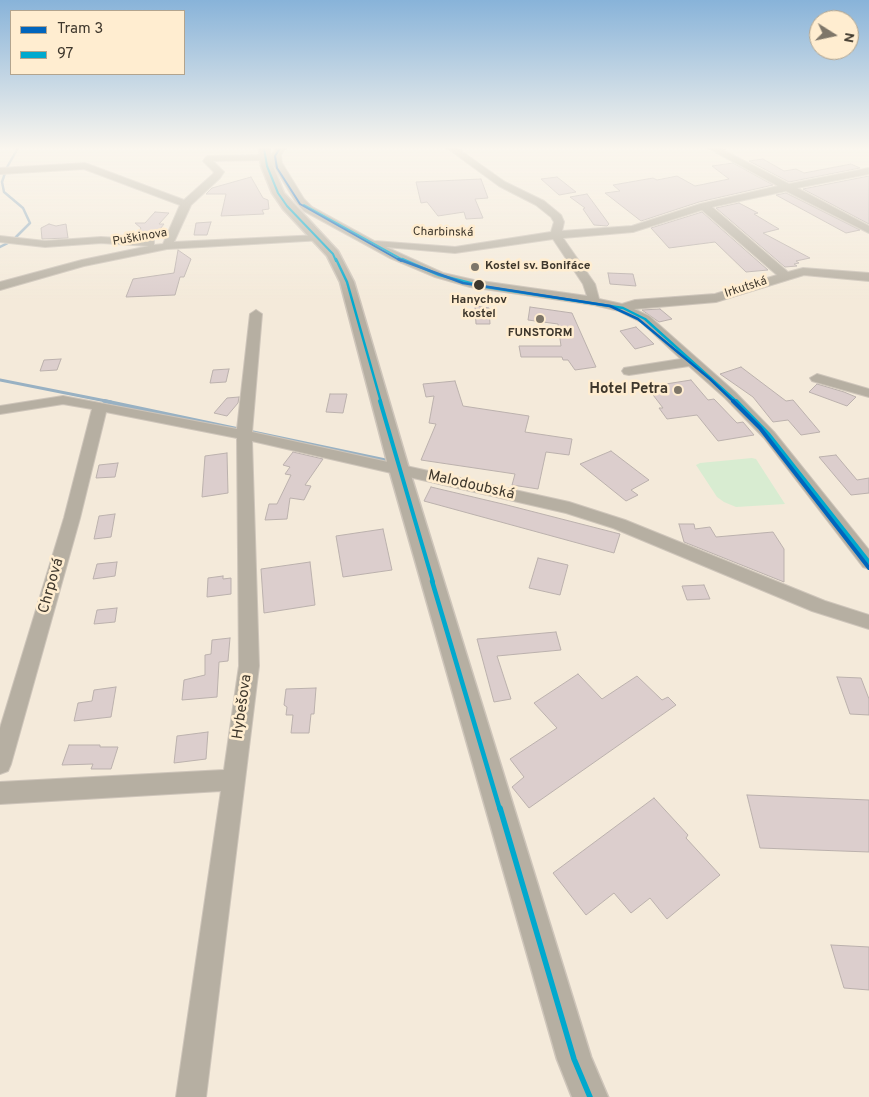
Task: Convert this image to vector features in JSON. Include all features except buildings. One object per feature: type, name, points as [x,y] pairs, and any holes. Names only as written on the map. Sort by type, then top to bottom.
[{"type":"street","points":[[172,199],[186,204]]},
{"type":"street","points":[[0,239],[46,244],[101,240],[167,245],[186,204],[190,199]]},
{"type":"street","points":[[282,199],[333,254],[347,282],[399,469],[574,1060],[590,1097]]},
{"type":"street","points":[[299,199],[308,210],[419,267],[486,287],[594,302],[623,308],[645,319],[730,395],[769,435],[869,562]]},
{"type":"street","points":[[531,199],[556,215],[559,222],[556,235],[589,284],[594,302]]},
{"type":"street","name":"Charbinská","points":[[369,242],[455,250],[556,235],[633,229],[731,199]]},
{"type":"street","points":[[809,199],[869,230]]},
{"type":"street","points":[[704,206],[784,275]]},
{"type":"street","name":"Puškinova","points":[[0,286],[82,263],[167,245],[319,238]]},
{"type":"street","name":"Irkutská","points":[[623,308],[635,304],[716,298],[741,292],[784,275],[803,271],[869,277]]},
{"type":"street","name":"Hybešova","points":[[192,1097],[249,666],[244,426],[256,314]]},
{"type":"street","points":[[629,371],[692,361]]},
{"type":"street","points":[[817,378],[869,393]]},
{"type":"street","name":"Malodoubská","points":[[0,410],[63,400],[100,406],[245,435],[569,508],[619,524],[819,606],[869,622]]},
{"type":"street","name":"Chrpová","points":[[0,764],[72,518],[100,406]]},
{"type":"street","points":[[0,793],[233,780]]},
{"type":"green space","points":[[756,459],[785,504],[736,507],[724,502],[717,497],[696,465]]},
{"type":"waterway","points":[[13,199],[23,208],[30,223],[16,237]]},
{"type":"waterway","points":[[0,247],[10,242]]},
{"type":"waterway","points":[[0,380],[111,402]]},
{"type":"waterway","points":[[104,401],[388,461]]},
{"type":"tram line","name":"3","points":[[297,199],[300,204],[403,262],[463,283],[610,306],[638,319],[710,379],[760,428],[869,568]]},
{"type":"transit line","name":"97","points":[[282,199],[333,254],[347,282],[399,469],[574,1059],[590,1097]]},
{"type":"transit line","name":"97","points":[[304,205],[394,256],[439,275],[486,287],[623,308],[645,319],[730,395],[769,435],[869,562]]},
{"type":"place","name":"Kostel sv. Bonifáce","points":[[475,267]]},
{"type":"place","name":"Hanychov kostel","points":[[479,285]]},
{"type":"place","name":"FUNSTORM","points":[[540,319]]},
{"type":"place","name":"Hotel Petra","points":[[678,390]]}]
